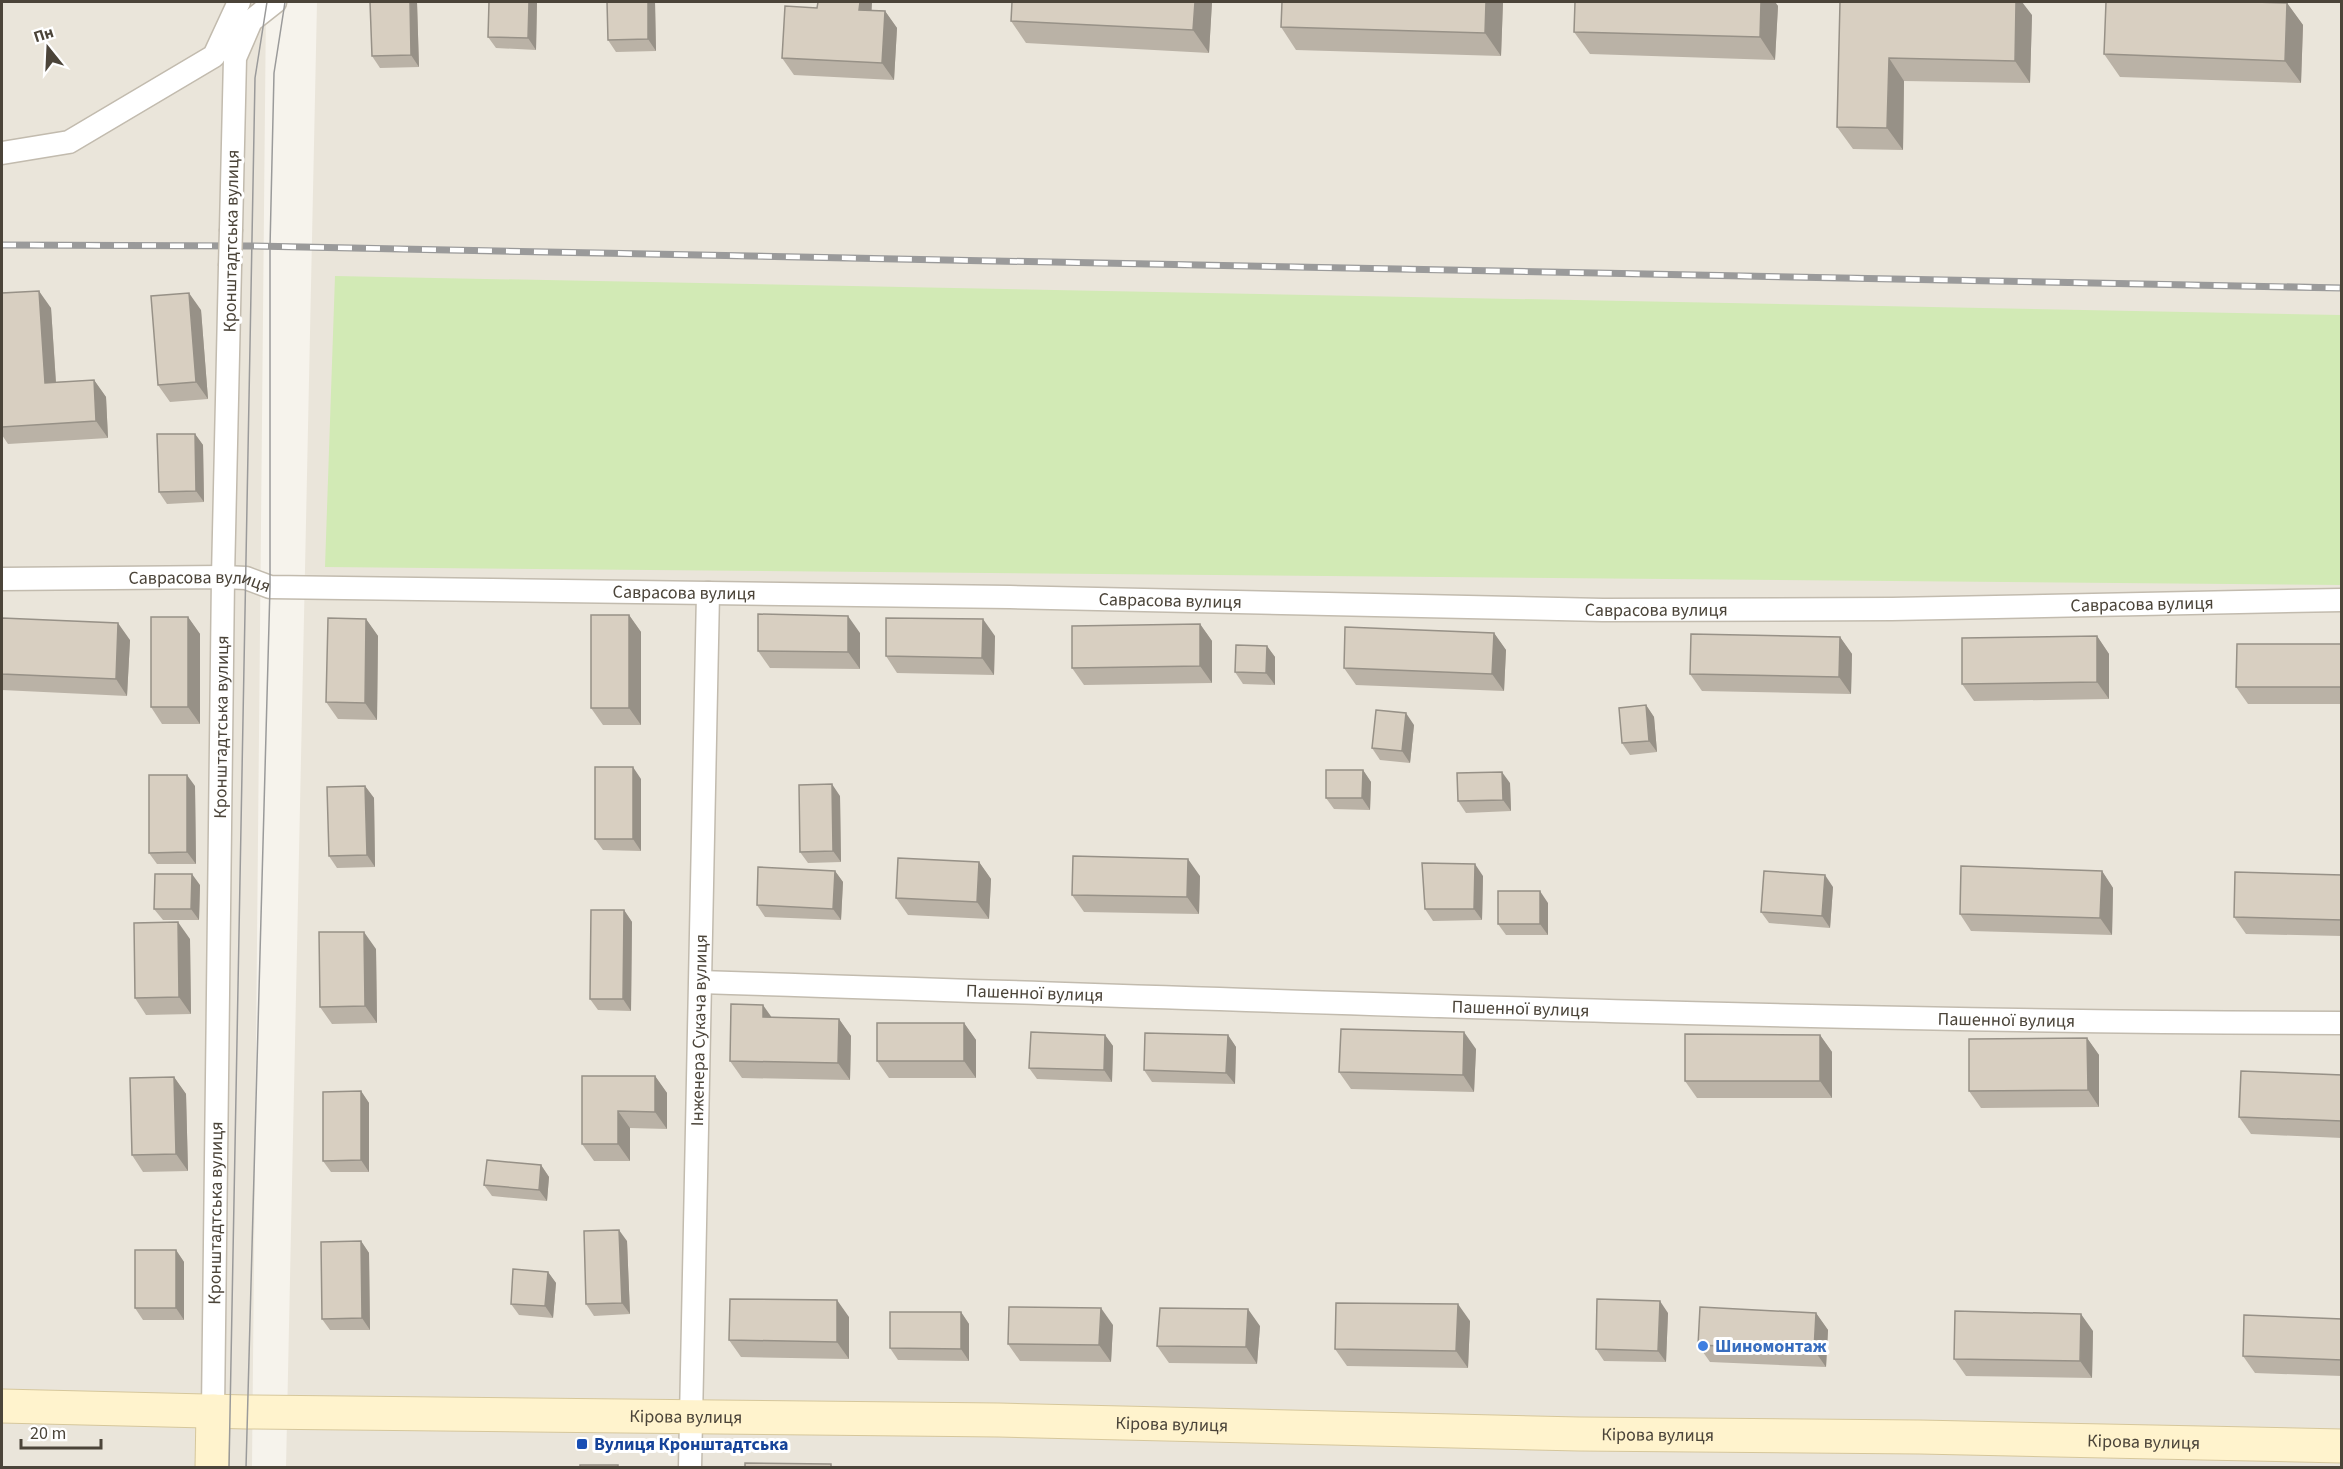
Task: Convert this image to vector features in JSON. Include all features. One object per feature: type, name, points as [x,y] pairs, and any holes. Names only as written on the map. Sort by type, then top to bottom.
[{"type":"main road","name":"Кірова вулиця","points":[[2,1406],[2342,1446]]},
{"type":"main road","name":"Кронштадтська вулиця","points":[[212,1467],[213,1411]]},
{"type":"street","points":[[2,153],[69,142],[214,56],[239,2]]},
{"type":"street","name":"Кронштадтська вулиця","points":[[213,1411],[223,577],[235,58],[251,21],[275,2]]},
{"type":"street","name":"Саврасова вулиця","points":[[2,579],[223,577],[246,578],[270,587],[1603,610],[1950,608],[2342,600]]},
{"type":"street","name":"Інженера Сукача вулиця","points":[[690,1467],[708,593]]},
{"type":"street","name":"Пашенної вулиця","points":[[701,982],[1614,1011],[2161,1023],[2342,1023]]},
{"type":"shaded area","points":[[2,2],[266,2],[252,1467],[2,1468]]},
{"type":"shaded area","points":[[317,2],[2341,2],[2341,1467],[286,1468]]},
{"type":"green space","points":[[335,276],[2341,315],[2341,585],[325,567]]},
{"type":"building","points":[[370,2],[410,2],[411,55],[372,56]]},
{"type":"building","points":[[489,2],[529,2],[528,38],[488,37]]},
{"type":"building","points":[[607,2],[648,2],[648,39],[608,40]]},
{"type":"building","points":[[818,2],[860,2],[859,10],[885,11],[882,63],[782,58],[785,6],[817,8]]},
{"type":"building","points":[[1012,2],[1195,2],[1193,30],[1011,21]]},
{"type":"building","points":[[1282,2],[1486,2],[1485,33],[1281,27]]},
{"type":"building","points":[[1575,2],[1761,2],[1760,37],[1574,32]]},
{"type":"building","points":[[1840,2],[2016,2],[2015,61],[1889,58],[1887,128],[1837,127]]},
{"type":"building","points":[[2106,2],[2287,3],[2285,61],[2104,54]]},
{"type":"building","points":[[39,291],[45,383],[94,380],[96,421],[2,427],[2,293]]},
{"type":"building","points":[[189,293],[196,382],[158,385],[151,296]]},
{"type":"building","points":[[157,434],[195,434],[196,491],[159,492]]},
{"type":"building","points":[[758,614],[848,616],[848,652],[758,651]]},
{"type":"building","points":[[591,615],[629,615],[629,708],[591,708]]},
{"type":"building","points":[[151,617],[188,617],[188,707],[151,707]]},
{"type":"building","points":[[2,618],[118,623],[116,679],[2,674]]},
{"type":"building","points":[[328,618],[366,619],[365,703],[326,702]]},
{"type":"building","points":[[886,618],[983,619],[982,658],[886,656]]},
{"type":"building","points":[[1200,624],[1200,666],[1072,668],[1072,626]]},
{"type":"building","points":[[1345,627],[1494,633],[1492,674],[1344,668]]},
{"type":"building","points":[[1691,634],[1840,637],[1839,677],[1690,674]]},
{"type":"building","points":[[2097,636],[2097,682],[1962,684],[1962,638]]},
{"type":"building","points":[[2237,644],[2342,644],[2342,687],[2236,687]]},
{"type":"building","points":[[1236,645],[1267,646],[1266,673],[1235,672]]},
{"type":"building","points":[[1646,705],[1649,741],[1622,743],[1619,708]]},
{"type":"building","points":[[1376,710],[1406,713],[1402,751],[1372,748]]},
{"type":"building","points":[[595,767],[633,767],[633,839],[595,839]]},
{"type":"building","points":[[1326,770],[1363,770],[1362,798],[1326,798]]},
{"type":"building","points":[[1502,772],[1503,800],[1458,801],[1457,773]]},
{"type":"building","points":[[149,775],[187,775],[187,852],[149,853]]},
{"type":"building","points":[[832,784],[833,851],[800,852],[799,785]]},
{"type":"building","points":[[365,786],[367,855],[329,856],[327,787]]},
{"type":"building","points":[[1073,856],[1188,859],[1187,897],[1072,895]]},
{"type":"building","points":[[898,858],[979,862],[977,902],[896,898]]},
{"type":"building","points":[[1422,863],[1475,864],[1474,909],[1425,909]]},
{"type":"building","points":[[1961,866],[2102,871],[2100,918],[1960,914]]},
{"type":"building","points":[[758,867],[835,871],[833,909],[757,905]]},
{"type":"building","points":[[1764,871],[1825,875],[1822,916],[1761,912]]},
{"type":"building","points":[[2235,872],[2342,875],[2342,920],[2234,917]]},
{"type":"building","points":[[155,874],[192,874],[191,909],[154,909]]},
{"type":"building","points":[[1498,891],[1540,891],[1540,924],[1498,924]]},
{"type":"building","points":[[591,910],[624,910],[623,999],[590,999]]},
{"type":"building","points":[[178,922],[179,997],[135,998],[134,923]]},
{"type":"building","points":[[319,932],[364,932],[365,1006],[320,1007]]},
{"type":"building","points":[[731,1004],[763,1005],[763,1017],[839,1019],[838,1063],[730,1061]]},
{"type":"building","points":[[877,1023],[964,1023],[964,1061],[877,1061]]},
{"type":"building","points":[[1341,1029],[1464,1032],[1463,1075],[1339,1072]]},
{"type":"building","points":[[1031,1032],[1105,1035],[1104,1070],[1029,1068]]},
{"type":"building","points":[[1145,1033],[1228,1035],[1226,1073],[1144,1070]]},
{"type":"building","points":[[1685,1034],[1820,1035],[1820,1081],[1685,1081]]},
{"type":"building","points":[[2087,1038],[2088,1090],[1969,1091],[1969,1039]]},
{"type":"building","points":[[2241,1071],[2342,1075],[2342,1121],[2239,1117]]},
{"type":"building","points":[[582,1076],[655,1076],[655,1112],[618,1111],[618,1144],[582,1144]]},
{"type":"building","points":[[174,1077],[176,1154],[132,1155],[130,1078]]},
{"type":"building","points":[[361,1091],[361,1160],[323,1161],[323,1092]]},
{"type":"building","points":[[487,1160],[541,1165],[539,1190],[484,1185]]},
{"type":"building","points":[[619,1230],[622,1303],[586,1304],[584,1231]]},
{"type":"building","points":[[361,1241],[362,1318],[322,1319],[321,1242]]},
{"type":"building","points":[[135,1250],[176,1250],[176,1308],[135,1308]]},
{"type":"building","points":[[513,1269],[548,1272],[545,1306],[511,1304]]},
{"type":"building","points":[[730,1299],[837,1300],[837,1342],[729,1340]]},
{"type":"building","points":[[1597,1299],[1660,1301],[1658,1351],[1596,1349]]},
{"type":"building","points":[[1336,1303],[1458,1304],[1456,1351],[1335,1349]]},
{"type":"building","points":[[1009,1307],[1101,1308],[1099,1345],[1008,1344]]},
{"type":"building","points":[[1700,1307],[1816,1313],[1814,1350],[1698,1345]]},
{"type":"building","points":[[1160,1308],[1248,1309],[1246,1347],[1157,1346]]},
{"type":"building","points":[[1955,1311],[2081,1314],[2080,1361],[1954,1359]]},
{"type":"building","points":[[890,1312],[961,1312],[961,1349],[890,1348]]},
{"type":"building","points":[[2244,1315],[2342,1319],[2342,1360],[2243,1356]]},
{"type":"building","points":[[745,1463],[831,1464],[831,1467],[745,1467]]},
{"type":"building","points":[[580,1465],[618,1465],[618,1467],[580,1467]]},
{"type":"tram line","points":[[229,1468],[255,78],[267,2]]},
{"type":"tram line","points":[[246,1468],[270,587],[270,247],[274,73],[285,2]]},
{"type":"railway","points":[[2,245],[251,246],[2342,288]]},
{"type":"place","name":"Шиномонтаж","points":[[1703,1346]]},
{"type":"place","name":"Вулиця Кронштадтська","points":[[582,1444]]}]
